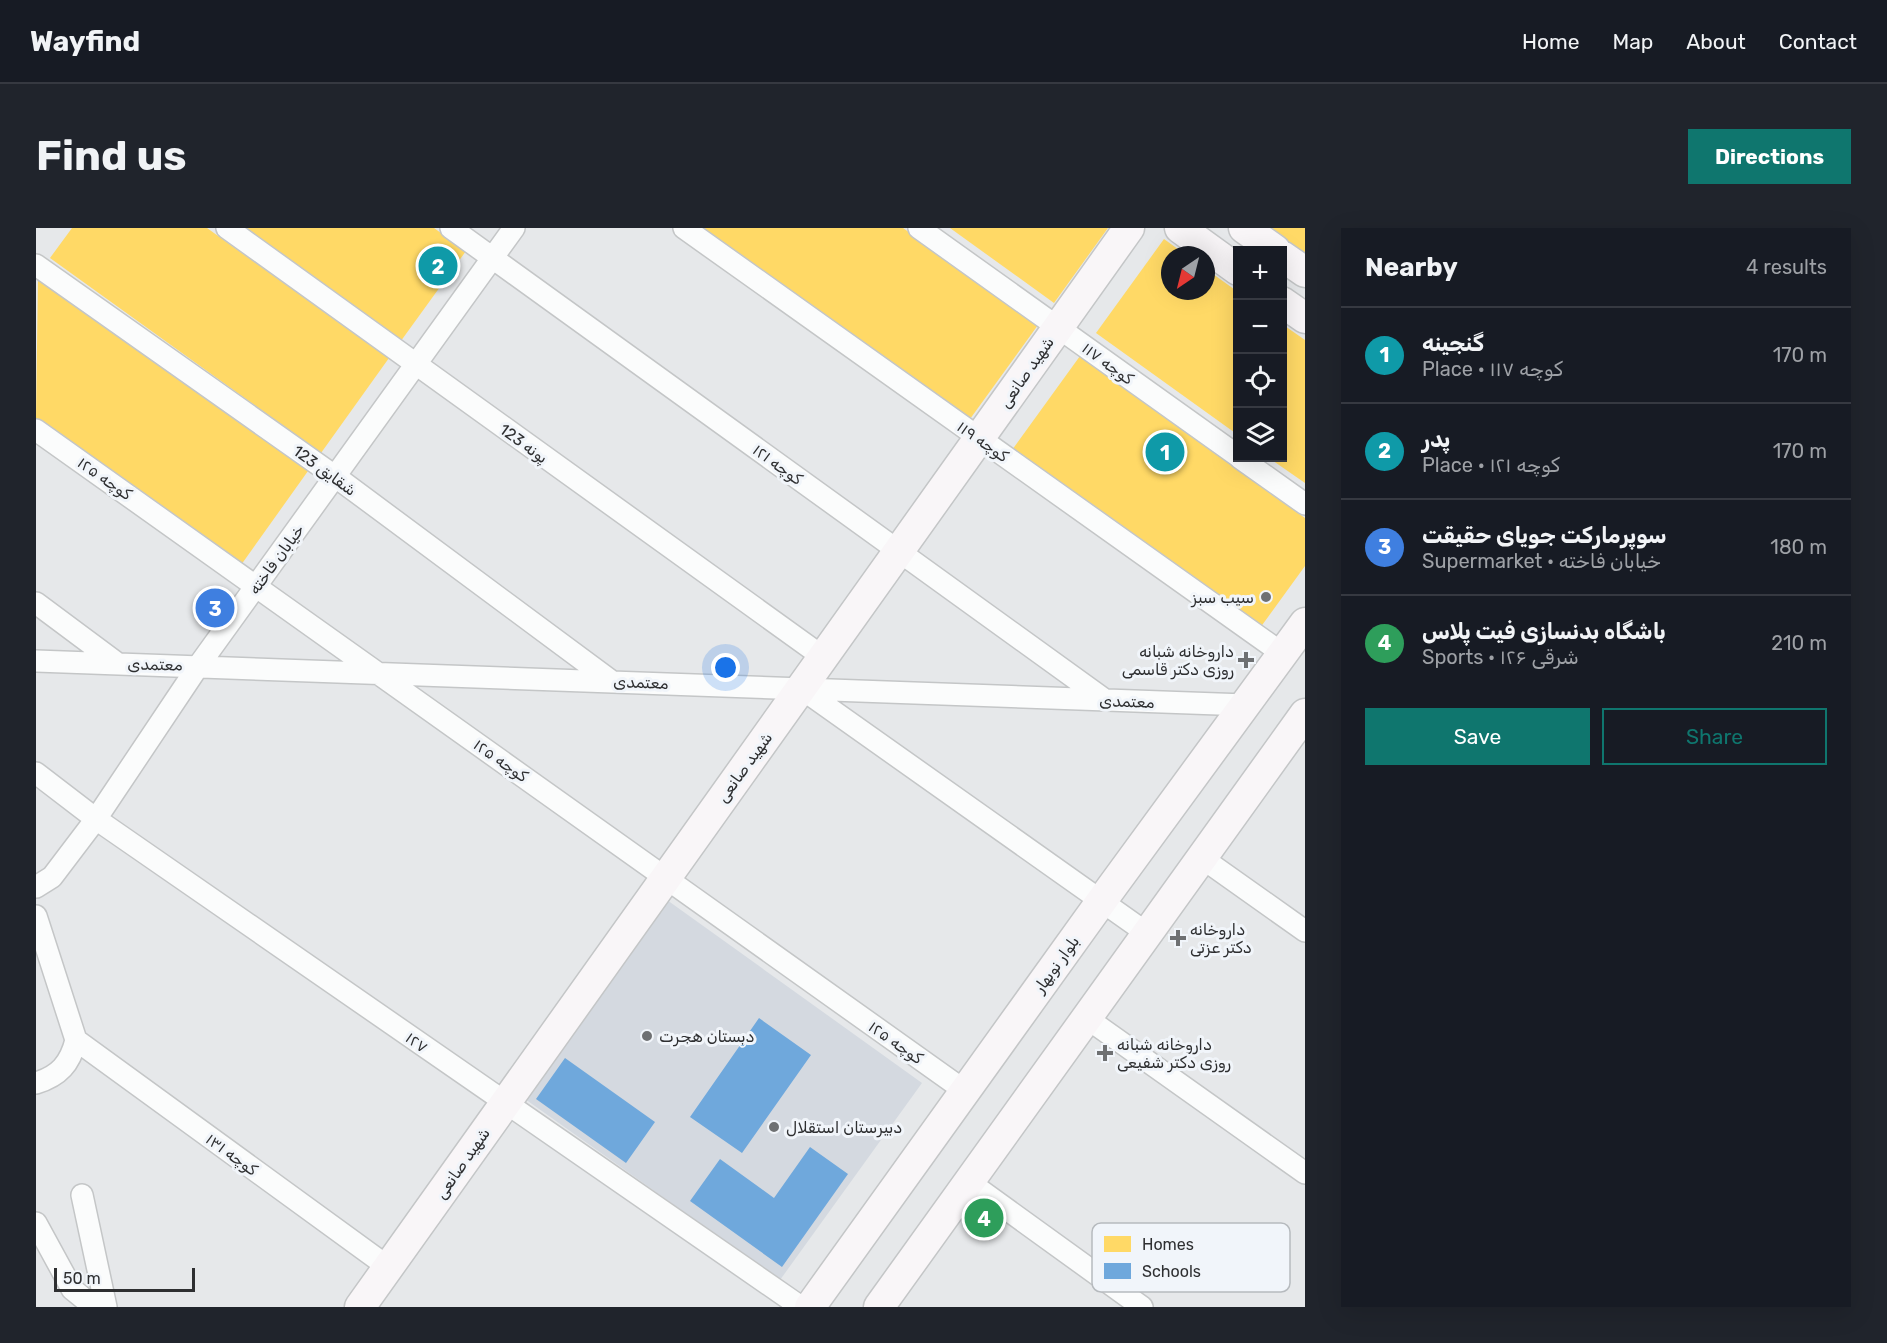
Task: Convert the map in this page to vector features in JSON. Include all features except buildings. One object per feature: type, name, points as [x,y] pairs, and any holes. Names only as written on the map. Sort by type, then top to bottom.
[{"type":"main road","name":"شهید صانعی","points":[[360,1307],[1129,228]]},
{"type":"main road","points":[[1180,228],[1233,266]]},
{"type":"main road","points":[[1244,228],[1269,246]]},
{"type":"main road","points":[[1287,259],[1305,272]]},
{"type":"main road","points":[[1287,305],[1305,318]]},
{"type":"main road","name":"بلوار نوبهار","points":[[810,1307],[1102,899],[1305,623]]},
{"type":"main road","points":[[879,1307],[1305,714]]},
{"type":"street","name":"123 پونه","points":[[227,228],[823,657]]},
{"type":"street","name":"کوچه ۱۲۱","points":[[451,228],[1105,700]]},
{"type":"street","name":"خیابان فاخته","points":[[36,886],[52,877],[96,819],[199,665],[514,228]]},
{"type":"street","name":"کوچه ۱۱۹","points":[[684,228],[1283,654]]},
{"type":"street","name":"کوچه ۱۱۷","points":[[919,228],[1233,453]]},
{"type":"street","name":"123 شقایق","points":[[36,265],[336,477],[610,681]]},
{"type":"street","name":"کوچه ۱۲۵","points":[[36,430],[965,1091]]},
{"type":"street","name":"کوچه ۱۱۷","points":[[1246,462],[1305,504]]},
{"type":"street","points":[[36,603],[118,664]]},
{"type":"street","name":"معتمدی","points":[[36,661],[199,665],[1246,705]]},
{"type":"street","points":[[801,688],[1102,899],[1148,934]]},
{"type":"street","name":"۱۲۷","points":[[36,773],[96,819],[801,1307]]},
{"type":"street","points":[[1202,858],[1305,931]]},
{"type":"street","points":[[36,916],[76,1041],[72,1056],[63,1069],[50,1079],[36,1083]]},
{"type":"street","points":[[1088,1019],[1305,1173]]},
{"type":"street","name":"کوچه ۱۳۱","points":[[76,1041],[388,1267]]},
{"type":"street","points":[[969,1182],[1092,1271]]},
{"type":"street","points":[[81,1195],[106,1307]]},
{"type":"street","points":[[36,1223],[72,1288],[94,1307]]},
{"type":"street","points":[[1121,1292],[1142,1307]]},
{"type":"shaded area","name":"دبیرستان استقلال","points":[[667,900],[922,1083],[780,1280],[525,1099]]},
{"type":"place","name":"پدر","points":[[438,266]]},
{"type":"place","name":"گنجینه","points":[[1165,452]]},
{"type":"place","name":"سیب سبز","points":[[1266,597]]},
{"type":"place","name":"سوپرمارکت جویای حقیقت","points":[[215,608]]},
{"type":"place","name":"داروخانه شبانه روزی دکتر قاسمی","points":[[1246,660]]},
{"type":"place","name":"داروخانه دکتر عزتی","points":[[1178,938]]},
{"type":"place","name":"دبستان هجرت","points":[[647,1036]]},
{"type":"place","name":"داروخانه شبانه روزی دکتر شفیعی","points":[[1105,1053]]},
{"type":"place","name":"دبیرستان استقلال","points":[[774,1127]]},
{"type":"place","name":"باشگاه بدنسازی فیت پلاس","points":[[984,1218]]}]
